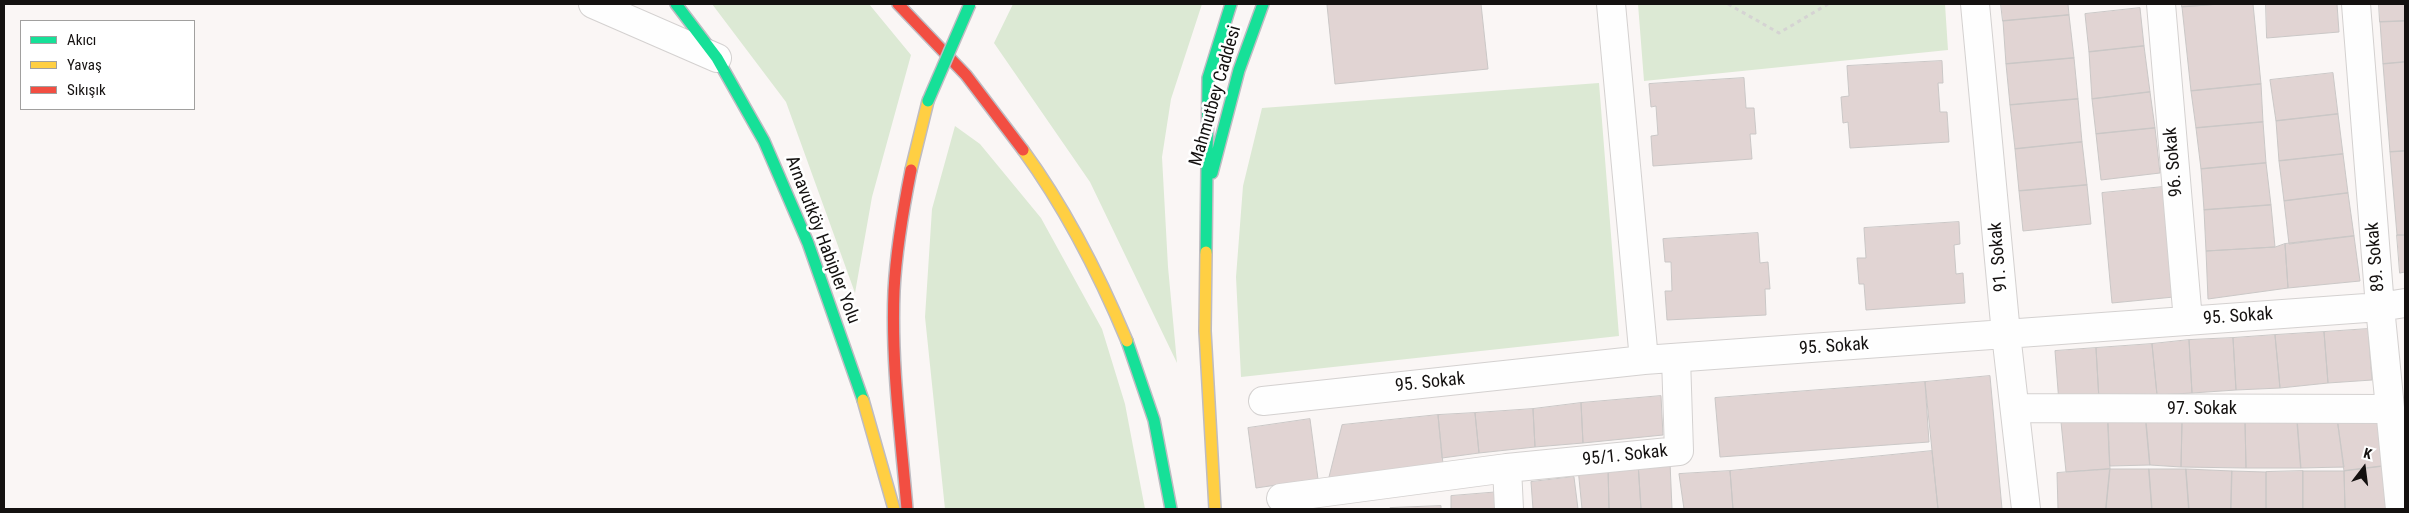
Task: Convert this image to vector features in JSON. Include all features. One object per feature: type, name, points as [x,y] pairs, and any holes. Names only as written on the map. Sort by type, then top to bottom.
[{"type":"main road","name":"Arnavutköy Habipler Yolu","points":[[676,4],[717,58],[764,141],[808,243],[858,384],[894,509]]},
{"type":"main road","points":[[898,4],[975,86],[1032,162],[1092,262],[1123,328],[1146,392],[1162,451],[1171,509]]},
{"type":"main road","points":[[907,509],[894,346],[896,263],[910,172],[928,101],[970,4]]},
{"type":"main road","points":[[1215,509],[1205,331],[1205,199],[1208,78],[1231,4]]},
{"type":"main road","name":"Mahmutbey Caddesi","points":[[1205,199],[1239,70],[1263,4]]},
{"type":"street","points":[[593,4],[717,58]]},
{"type":"street","points":[[1611,4],[1644,360]]},
{"type":"street","name":"91. Sokak","points":[[1975,4],[2006,334],[2026,509]]},
{"type":"street","name":"96. Sokak","points":[[2161,4],[2188,321]]},
{"type":"street","name":"89. Sokak","points":[[2356,4],[2393,305],[2390,409],[2400,509]]},
{"type":"street","name":"95. Sokak","points":[[1263,401],[1644,360],[2393,305]]},
{"type":"street","name":"95/1. Sokak","points":[[1280,498],[1507,468],[1680,451],[1676,358]]},
{"type":"street","name":"97. Sokak","points":[[2015,408],[2390,409]]},
{"type":"street","points":[[1507,468],[1509,509]]},
{"type":"path","points":[[1728,4],[1779,33],[1828,4]]},
{"type":"green space","points":[[712,4],[869,4],[911,55],[872,197],[855,293],[786,102]]},
{"type":"green space","points":[[1013,4],[1202,4],[1171,99],[1162,157],[1168,267],[1177,363],[1090,182],[994,43]]},
{"type":"green space","points":[[1638,4],[1945,4],[1948,50],[1644,81]]},
{"type":"green space","points":[[1599,83],[1619,336],[1241,377],[1236,277],[1243,186],[1262,108]]},
{"type":"green space","points":[[955,126],[980,144],[1041,218],[1102,329],[1125,404],[1145,509],[945,509],[925,317],[932,209]]},
{"type":"building","points":[[1481,4],[1488,69],[1335,84],[1327,5]]},
{"type":"building","points":[[2001,4],[2068,4],[2069,15],[2003,21]]},
{"type":"building","points":[[2182,4],[2220,4],[2182,7]]},
{"type":"building","points":[[2253,4],[2261,84],[2191,91],[2182,7]]},
{"type":"building","points":[[2266,4],[2337,4],[2339,32],[2267,38]]},
{"type":"building","points":[[2379,4],[2405,4],[2405,21],[2380,22]]},
{"type":"building","points":[[2140,8],[2144,46],[2089,52],[2085,14]]},
{"type":"building","points":[[2069,15],[2074,58],[2006,64],[2003,21]]},
{"type":"building","points":[[2405,21],[2405,62],[2383,64],[2380,22]]},
{"type":"building","points":[[2144,46],[2150,92],[2092,99],[2089,52]]},
{"type":"building","points":[[2074,58],[2078,99],[2010,105],[2006,64]]},
{"type":"building","points":[[1942,61],[1943,83],[1938,83],[1940,112],[1947,112],[1949,142],[1850,148],[1848,122],[1843,123],[1841,97],[1849,96],[1847,66]]},
{"type":"building","points":[[2405,62],[2405,151],[2390,152],[2383,64]]},
{"type":"building","points":[[2333,73],[2338,114],[2276,121],[2270,80]]},
{"type":"building","points":[[1744,78],[1746,108],[1754,108],[1756,134],[1750,134],[1752,159],[1653,166],[1651,136],[1658,135],[1656,106],[1651,107],[1649,84]]},
{"type":"building","points":[[2261,84],[2263,122],[2196,128],[2191,91]]},
{"type":"building","points":[[2150,92],[2155,128],[2096,134],[2092,99]]},
{"type":"building","points":[[2078,99],[2082,142],[2015,149],[2010,105]]},
{"type":"building","points":[[2338,114],[2343,154],[2279,161],[2276,121]]},
{"type":"building","points":[[2263,122],[2266,163],[2201,169],[2196,128]]},
{"type":"building","points":[[2155,128],[2160,173],[2101,180],[2096,134]]},
{"type":"building","points":[[2082,142],[2087,185],[2019,191],[2015,149]]},
{"type":"building","points":[[2405,151],[2405,235],[2397,235],[2390,152]]},
{"type":"building","points":[[2343,154],[2348,193],[2284,201],[2279,161]]},
{"type":"building","points":[[2266,163],[2271,205],[2204,210],[2201,169]]},
{"type":"building","points":[[2087,185],[2091,224],[2023,231],[2019,191]]},
{"type":"building","points":[[2163,187],[2174,297],[2112,303],[2102,193]]},
{"type":"building","points":[[2348,193],[2354,236],[2289,244],[2284,201]]},
{"type":"building","points":[[2271,205],[2275,247],[2206,251],[2204,210]]},
{"type":"building","points":[[1959,222],[1960,244],[1954,245],[1956,274],[1963,273],[1965,303],[1866,310],[1864,284],[1859,284],[1857,258],[1866,258],[1864,228]]},
{"type":"building","points":[[1758,233],[1760,263],[1768,262],[1770,289],[1765,289],[1766,315],[1667,320],[1665,291],[1672,291],[1671,262],[1665,262],[1663,239]]},
{"type":"building","points":[[2397,235],[2405,235],[2405,272],[2400,273]]},
{"type":"building","points":[[2354,236],[2360,281],[2288,288],[2285,244]]},
{"type":"building","points":[[2285,244],[2288,288],[2208,299],[2206,251],[2275,247]]},
{"type":"building","points":[[2368,329],[2372,380],[2328,383],[2324,332]]},
{"type":"building","points":[[2324,332],[2328,383],[2280,388],[2275,335]]},
{"type":"building","points":[[2275,335],[2280,388],[2236,390],[2233,338]]},
{"type":"building","points":[[2233,338],[2236,390],[2192,393],[2189,340]]},
{"type":"building","points":[[2189,340],[2192,393],[2157,395],[2152,344]]},
{"type":"building","points":[[2152,344],[2157,395],[2099,400],[2096,348]]},
{"type":"building","points":[[2096,348],[2099,400],[2059,403],[2055,351]]},
{"type":"building","points":[[1990,376],[2002,509],[1938,509],[1925,382]]},
{"type":"building","points":[[1925,382],[1929,442],[1720,457],[1715,398]]},
{"type":"building","points":[[1661,396],[1663,435],[1583,443],[1581,403]]},
{"type":"building","points":[[1581,403],[1583,443],[1535,447],[1533,409]]},
{"type":"building","points":[[1533,409],[1535,447],[1479,453],[1475,413]]},
{"type":"building","points":[[1475,413],[1479,453],[1442,458],[1438,415]]},
{"type":"building","points":[[2380,413],[2384,466],[2344,471],[2337,418]]},
{"type":"building","points":[[1438,415],[1443,464],[1328,481],[1342,425]]},
{"type":"building","points":[[2297,418],[2337,418],[2344,467],[2301,468]]},
{"type":"building","points":[[2297,418],[2301,468],[2246,468],[2245,421]]},
{"type":"building","points":[[1310,419],[1318,479],[1256,488],[1248,428]]},
{"type":"building","points":[[2108,421],[2110,469],[2066,472],[2061,422]]},
{"type":"building","points":[[2108,421],[2146,421],[2150,465],[2110,466]]},
{"type":"building","points":[[2146,421],[2182,422],[2181,467],[2150,465]]},
{"type":"building","points":[[2245,421],[2246,468],[2181,467],[2182,422]]},
{"type":"building","points":[[1932,451],[1938,509],[1733,509],[1730,471]]},
{"type":"building","points":[[1670,462],[1672,509],[1641,509],[1638,463]]},
{"type":"building","points":[[1638,463],[1641,509],[1609,509],[1608,466]]},
{"type":"building","points":[[1608,466],[1609,509],[1582,509],[1578,468]]},
{"type":"building","points":[[2384,466],[2386,509],[2345,509],[2344,471]]},
{"type":"building","points":[[2110,469],[2106,509],[2058,509],[2057,473]]},
{"type":"building","points":[[2110,469],[2149,469],[2152,509],[2106,509]]},
{"type":"building","points":[[2149,469],[2186,469],[2189,509],[2152,509]]},
{"type":"building","points":[[2186,469],[2232,471],[2231,509],[2189,509]]},
{"type":"building","points":[[1730,471],[1733,509],[1684,509],[1679,474]]},
{"type":"building","points":[[2232,471],[2266,472],[2266,509],[2231,509]]},
{"type":"building","points":[[2303,471],[2303,509],[2266,509],[2266,472]]},
{"type":"building","points":[[2303,471],[2344,471],[2345,509],[2303,509]]},
{"type":"building","points":[[1574,477],[1578,509],[1533,509],[1531,482]]},
{"type":"building","points":[[1500,492],[1501,509],[1451,509],[1451,496]]},
{"type":"building","points":[[1441,506],[1441,509],[1390,509],[1390,508]]},
{"type":"traffic: fast","points":[[676,4],[717,58],[764,141],[808,243],[863,400]]},
{"type":"traffic: fast","points":[[928,101],[970,4]]},
{"type":"traffic: fast","points":[[1206,252],[1208,78],[1231,4]]},
{"type":"traffic: fast","points":[[1212,173],[1239,70],[1263,4]]},
{"type":"traffic: fast","points":[[1127,341],[1154,420],[1171,509]]},
{"type":"traffic: slow","points":[[911,170],[928,101]]},
{"type":"traffic: slow","points":[[1023,150],[1039,172],[1081,242],[1127,341]]},
{"type":"traffic: slow","points":[[1206,252],[1205,331],[1215,509]]},
{"type":"traffic: slow","points":[[863,400],[894,509]]},
{"type":"traffic: jam","points":[[898,4],[966,75],[1023,150]]},
{"type":"traffic: jam","points":[[907,509],[897,400],[893,318],[898,245],[911,170]]}]
